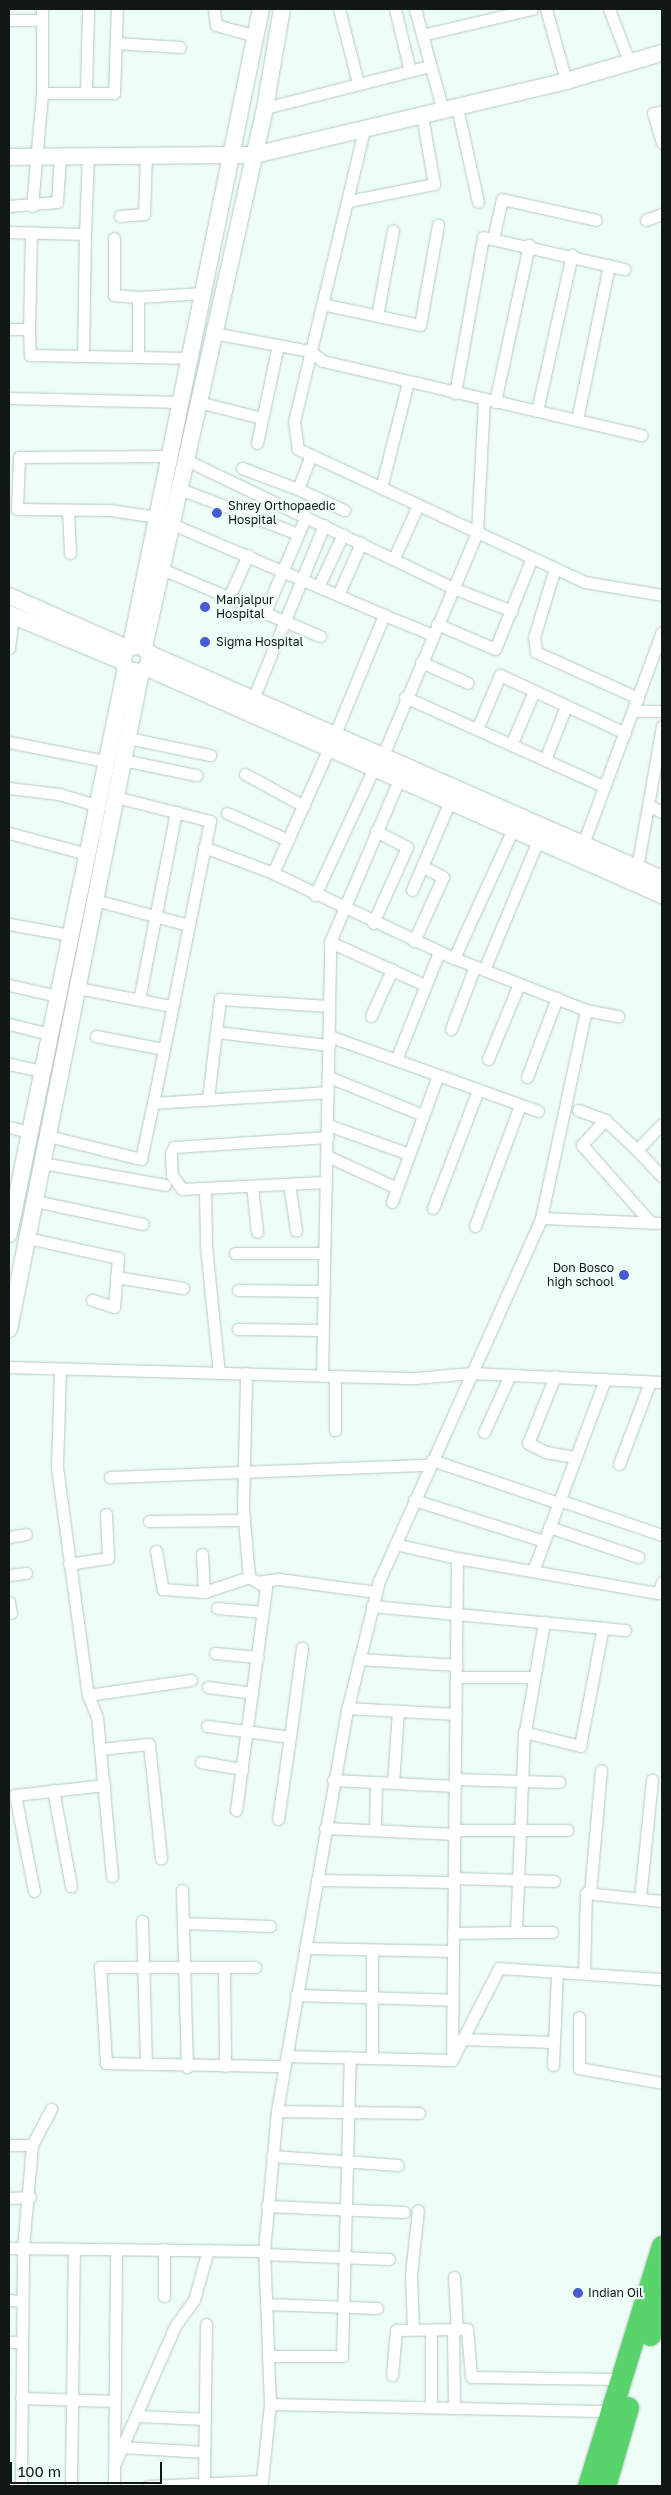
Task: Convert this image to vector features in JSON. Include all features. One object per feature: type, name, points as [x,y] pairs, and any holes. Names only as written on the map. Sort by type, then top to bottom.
[{"type":"highway","points":[[588,2486],[622,2378],[650,2334],[662,2246]]},
{"type":"highway","points":[[605,2486],[662,2297]]},
{"type":"street","points":[[86,92],[88,9]]},
{"type":"street","points":[[42,93],[114,93],[117,9]]},
{"type":"street","points":[[214,9],[216,25],[256,36]]},
{"type":"street","points":[[190,402],[191,358],[261,9]]},
{"type":"street","points":[[9,1329],[128,738],[136,658],[156,516],[178,458],[190,402],[213,333],[265,108],[282,9]]},
{"type":"street","points":[[339,9],[358,83]]},
{"type":"street","points":[[395,9],[410,71]]},
{"type":"street","points":[[415,9],[430,66],[450,109],[478,202]]},
{"type":"street","points":[[422,36],[532,9]]},
{"type":"street","points":[[546,9],[566,80]]},
{"type":"street","points":[[609,9],[630,64]]},
{"type":"street","points":[[9,20],[41,15],[42,93],[34,157],[32,206]]},
{"type":"street","points":[[116,42],[180,47]]},
{"type":"street","points":[[9,157],[146,158],[254,155],[422,116],[630,64],[662,52]]},
{"type":"street","points":[[265,108],[430,66]]},
{"type":"street","points":[[662,111],[653,113],[662,143]]},
{"type":"street","points":[[349,201],[434,184],[422,116]]},
{"type":"street","points":[[364,130],[349,201],[294,421],[298,449],[585,582],[662,596]]},
{"type":"street","points":[[9,206],[32,206],[57,202],[60,157]]},
{"type":"street","points":[[83,356],[88,157]]},
{"type":"street","points":[[120,216],[144,214],[146,158]]},
{"type":"street","points":[[493,239],[502,199],[596,220]]},
{"type":"street","points":[[646,220],[662,214]]},
{"type":"street","points":[[322,304],[420,325],[438,224]]},
{"type":"street","points":[[376,316],[393,230]]},
{"type":"street","points":[[9,232],[85,234]]},
{"type":"street","points":[[31,232],[30,355],[191,358]]},
{"type":"street","points":[[455,393],[483,237],[529,245],[624,269]]},
{"type":"street","points":[[114,238],[114,295],[138,297],[203,292]]},
{"type":"street","points":[[315,895],[379,762],[477,533],[489,401],[529,245]]},
{"type":"street","points":[[537,411],[572,255]]},
{"type":"street","points":[[577,420],[609,265]]},
{"type":"street","points":[[138,297],[138,357]]},
{"type":"street","points":[[9,329],[30,329]]},
{"type":"street","points":[[213,333],[310,351],[323,361],[489,401],[642,434]]},
{"type":"street","points":[[257,444],[278,345]]},
{"type":"street","points":[[381,488],[408,382]]},
{"type":"street","points":[[9,398],[190,402],[262,418]]},
{"type":"street","points":[[298,489],[311,455]]},
{"type":"street","points":[[156,516],[68,510],[17,509],[19,457],[178,458],[306,516],[453,588],[512,611]]},
{"type":"street","points":[[9,1234],[14,1174],[29,1132],[87,854],[95,805],[162,569],[180,489],[178,458]]},
{"type":"street","points":[[242,468],[298,489],[344,510]]},
{"type":"street","points":[[180,489],[298,534]]},
{"type":"street","points":[[394,558],[418,505]]},
{"type":"street","points":[[68,510],[70,553]]},
{"type":"street","points":[[265,612],[306,516]]},
{"type":"street","points":[[172,524],[339,593],[384,615],[433,635]]},
{"type":"street","points":[[253,698],[324,525]]},
{"type":"street","points":[[318,585],[343,534]]},
{"type":"street","points":[[339,593],[362,543]]},
{"type":"street","points":[[230,597],[248,555]]},
{"type":"street","points":[[438,624],[496,649],[532,558]]},
{"type":"street","points":[[555,568],[534,637],[536,652],[638,698]]},
{"type":"street","points":[[162,569],[320,636]]},
{"type":"street","points":[[9,596],[136,658],[402,772],[583,844],[662,879]]},
{"type":"street","points":[[9,648],[11,615],[253,698],[332,741]]},
{"type":"street","points":[[273,873],[332,741],[384,615]]},
{"type":"street","points":[[583,844],[662,632]]},
{"type":"street","points":[[421,662],[468,683]]},
{"type":"street","points":[[477,729],[500,675],[625,733]]},
{"type":"street","points":[[511,745],[534,691]]},
{"type":"street","points":[[406,697],[604,787]]},
{"type":"street","points":[[545,760],[566,706]]},
{"type":"street","points":[[633,711],[662,711]]},
{"type":"street","points":[[637,868],[648,805],[659,765],[662,726]]},
{"type":"street","points":[[128,738],[210,755]]},
{"type":"street","points":[[9,742],[106,761]]},
{"type":"street","points":[[123,760],[196,775]]},
{"type":"street","points":[[402,772],[450,801],[662,895]]},
{"type":"street","points":[[322,1375],[322,1253],[328,1137],[330,942],[342,906],[402,772]]},
{"type":"street","points":[[245,774],[304,806]]},
{"type":"street","points":[[9,788],[59,794],[95,805]]},
{"type":"street","points":[[48,1136],[142,1158],[171,1006],[210,821],[116,797]]},
{"type":"street","points":[[412,890],[450,801]]},
{"type":"street","points":[[648,805],[662,812]]},
{"type":"street","points":[[139,1000],[154,916],[176,812]]},
{"type":"street","points":[[227,813],[288,840]]},
{"type":"street","points":[[454,958],[513,829]]},
{"type":"street","points":[[373,923],[407,847],[376,830]]},
{"type":"street","points":[[9,834],[87,854]]},
{"type":"street","points":[[451,1029],[538,840]]},
{"type":"street","points":[[204,847],[273,873],[373,923],[439,952],[586,1010],[618,1016]]},
{"type":"street","points":[[414,941],[443,877],[423,867]]},
{"type":"street","points":[[95,900],[188,925]]},
{"type":"street","points":[[9,924],[70,935]]},
{"type":"street","points":[[330,942],[425,986]]},
{"type":"street","points":[[396,1060],[439,952]]},
{"type":"street","points":[[371,1016],[392,970]]},
{"type":"street","points":[[488,1059],[519,984]]},
{"type":"street","points":[[9,985],[57,996]]},
{"type":"street","points":[[78,988],[171,1006]]},
{"type":"street","points":[[527,1078],[557,998]]},
{"type":"street","points":[[208,1098],[220,999],[328,1006]]},
{"type":"street","points":[[148,2486],[252,2484],[262,2481],[270,2404],[264,2252],[277,2111],[333,1780],[348,1708],[376,1592],[414,1500],[541,1218],[586,1010]]},
{"type":"street","points":[[9,1024],[49,1034]]},
{"type":"street","points":[[216,1032],[329,1040],[396,1060],[538,1111]]},
{"type":"street","points":[[96,1036],[163,1049]]},
{"type":"street","points":[[9,1064],[42,1071]]},
{"type":"street","points":[[392,1202],[438,1075]]},
{"type":"street","points":[[329,1077],[423,1115]]},
{"type":"street","points":[[433,1208],[478,1090]]},
{"type":"street","points":[[153,1104],[208,1098],[328,1092]]},
{"type":"street","points":[[475,1226],[520,1105]]},
{"type":"street","points":[[578,1110],[605,1120],[662,1177]]},
{"type":"street","points":[[605,1120],[582,1145],[656,1223]]},
{"type":"street","points":[[637,1150],[662,1124]]},
{"type":"street","points":[[328,1125],[409,1154]]},
{"type":"street","points":[[9,1127],[29,1132]]},
{"type":"street","points":[[326,1182],[182,1189],[175,1184],[174,1147],[328,1137]]},
{"type":"street","points":[[327,1156],[397,1188]]},
{"type":"street","points":[[42,1163],[165,1185]]},
{"type":"street","points":[[290,1184],[296,1230]]},
{"type":"street","points":[[252,1186],[257,1232]]},
{"type":"street","points":[[205,1188],[219,1373]]},
{"type":"street","points":[[35,1201],[143,1224]]},
{"type":"street","points":[[541,1218],[550,1215],[656,1223]]},
{"type":"street","points":[[27,1238],[118,1258],[114,1307],[92,1300]]},
{"type":"street","points":[[235,1253],[322,1253]]},
{"type":"street","points":[[116,1277],[183,1288]]},
{"type":"street","points":[[238,1290],[322,1291]]},
{"type":"street","points":[[238,1329],[322,1330]]},
{"type":"street","points":[[9,1367],[60,1371],[446,1378],[472,1373],[662,1382]]},
{"type":"street","points":[[60,1371],[57,1467],[88,1695],[97,1717],[112,1876]]},
{"type":"street","points":[[246,1373],[244,1520],[249,1577]]},
{"type":"street","points":[[484,1432],[510,1375]]},
{"type":"street","points":[[335,1376],[335,1430]]},
{"type":"street","points":[[555,1376],[528,1443],[546,1452],[575,1457]]},
{"type":"street","points":[[533,1571],[605,1379]]},
{"type":"street","points":[[619,1464],[650,1382]]},
{"type":"street","points":[[110,1477],[244,1473],[431,1462],[662,1535]]},
{"type":"street","points":[[414,1500],[544,1541]]},
{"type":"street","points":[[69,1564],[108,1558],[106,1514]]},
{"type":"street","points":[[149,1521],[244,1520]]},
{"type":"street","points":[[549,1527],[638,1557]]},
{"type":"street","points":[[9,1537],[26,1534]]},
{"type":"street","points":[[395,1544],[457,1558],[658,1593],[662,1582]]},
{"type":"street","points":[[156,1551],[163,1589],[204,1592],[249,1577],[262,1581],[279,1579],[376,1592]]},
{"type":"street","points":[[202,1554],[204,1592]]},
{"type":"street","points":[[452,2060],[458,1615],[457,1558]]},
{"type":"street","points":[[9,1575],[26,1574]]},
{"type":"street","points":[[236,1810],[266,1587],[262,1581]]},
{"type":"street","points":[[372,1606],[625,1630]]},
{"type":"street","points":[[217,1608],[263,1612]]},
{"type":"street","points":[[516,1932],[524,1732],[544,1622]]},
{"type":"street","points":[[524,1732],[580,1746],[603,1627]]},
{"type":"street","points":[[278,1819],[302,1648]]},
{"type":"street","points":[[215,1653],[258,1656]]},
{"type":"street","points":[[359,1659],[457,1671],[534,1677]]},
{"type":"street","points":[[88,1695],[191,1680]]},
{"type":"street","points":[[208,1687],[253,1693]]},
{"type":"street","points":[[348,1708],[456,1714]]},
{"type":"street","points":[[394,1783],[398,1712]]},
{"type":"street","points":[[207,1726],[290,1737]]},
{"type":"street","points":[[100,1749],[149,1744],[161,1858]]},
{"type":"street","points":[[201,1762],[242,1769]]},
{"type":"street","points":[[590,1893],[601,1770]]},
{"type":"street","points":[[333,1780],[394,1783],[521,1780],[559,1782]]},
{"type":"street","points":[[640,1898],[652,1780]]},
{"type":"street","points":[[375,1830],[376,1782]]},
{"type":"street","points":[[34,1891],[15,1795],[104,1785]]},
{"type":"street","points":[[53,1790],[71,1886]]},
{"type":"street","points":[[325,1828],[455,1832],[567,1830]]},
{"type":"street","points":[[317,1880],[554,1881]]},
{"type":"street","points":[[182,1890],[187,2067]]},
{"type":"street","points":[[584,1973],[586,1893],[662,1901]]},
{"type":"street","points":[[142,1921],[146,2062]]},
{"type":"street","points":[[183,1923],[270,1926]]},
{"type":"street","points":[[453,1932],[552,1932]]},
{"type":"street","points":[[305,1948],[453,1951]]},
{"type":"street","points":[[372,1950],[372,2058]]},
{"type":"street","points":[[255,1968],[100,1968],[106,2063],[146,2062],[187,2067],[350,2057],[452,2060]]},
{"type":"street","points":[[224,1968],[225,2066]]},
{"type":"street","points":[[452,2060],[499,1968],[662,1979]]},
{"type":"street","points":[[553,2064],[557,1972]]},
{"type":"street","points":[[296,1995],[452,2000]]},
{"type":"street","points":[[579,2017],[579,2068],[662,2083]]},
{"type":"street","points":[[462,2039],[554,2042]]},
{"type":"street","points":[[268,2356],[342,2356],[350,2057]]},
{"type":"street","points":[[21,2486],[23,2248],[30,2197],[32,2145],[51,2109]]},
{"type":"street","points":[[277,2111],[419,2113]]},
{"type":"street","points":[[9,2145],[32,2145]]},
{"type":"street","points":[[272,2156],[398,2165]]},
{"type":"street","points":[[9,2198],[30,2197]]},
{"type":"street","points":[[267,2206],[404,2212]]},
{"type":"street","points":[[413,2329],[411,2274],[418,2210]]},
{"type":"street","points":[[9,2248],[208,2250],[389,2259]]},
{"type":"street","points":[[71,2486],[74,2248]]},
{"type":"street","points":[[114,2486],[116,2249]]},
{"type":"street","points":[[164,2249],[164,2296]]},
{"type":"street","points":[[114,2466],[138,2416],[175,2326],[194,2300],[208,2250]]},
{"type":"street","points":[[454,2276],[454,2408]]},
{"type":"street","points":[[9,2300],[22,2301]]},
{"type":"street","points":[[266,2304],[377,2308]]},
{"type":"street","points":[[204,2484],[206,2324]]},
{"type":"street","points":[[392,2375],[394,2332],[413,2329],[431,2331],[467,2329],[471,2377],[622,2378]]},
{"type":"street","points":[[431,2331],[431,2407]]},
{"type":"street","points":[[9,2342],[22,2342]]},
{"type":"street","points":[[9,2394],[72,2400],[114,2401]]},
{"type":"street","points":[[270,2404],[611,2411]]},
{"type":"street","points":[[138,2416],[205,2419]]},
{"type":"street","points":[[9,2445],[21,2445]]},
{"type":"street","points":[[123,2447],[204,2452]]},
{"type":"place","name":"Shrey Orthopaedic Hospital","points":[[217,513]]},
{"type":"place","name":"Manjalpur Hospital","points":[[205,607]]},
{"type":"place","name":"Sigma Hospital","points":[[205,642]]},
{"type":"place","name":"Don Bosco high school","points":[[624,1275]]},
{"type":"place","name":"Indian Oil","points":[[578,2293]]}]
